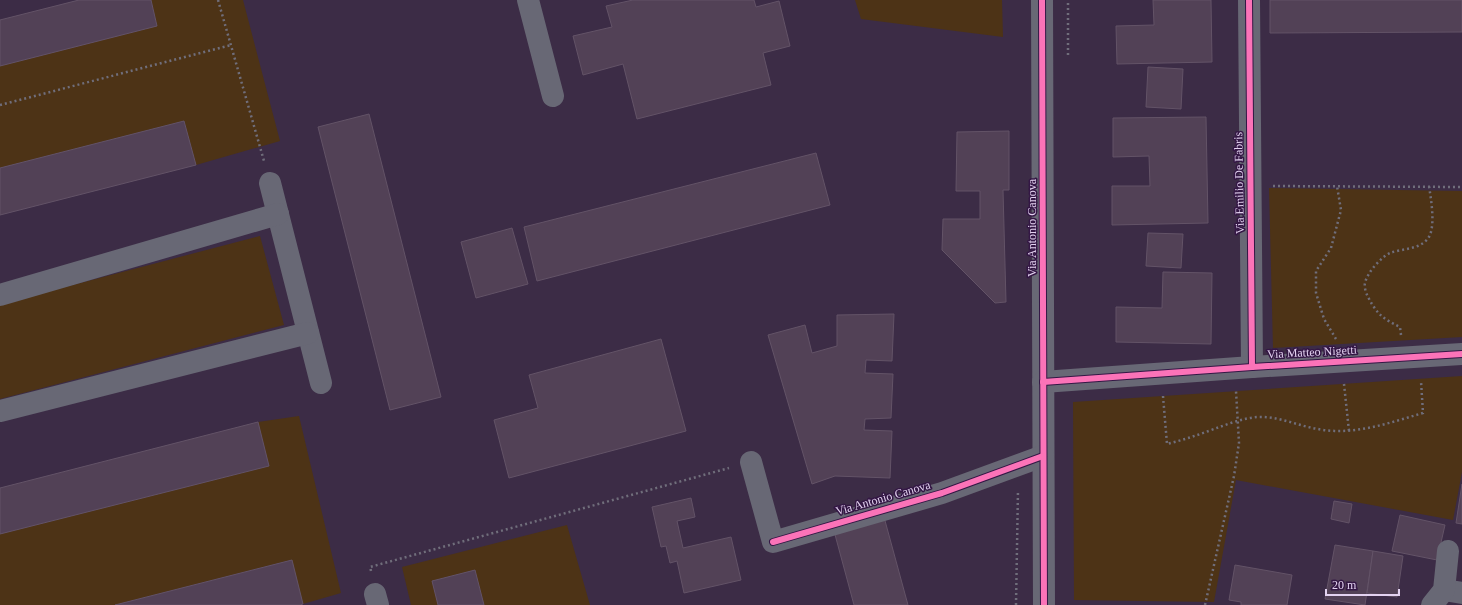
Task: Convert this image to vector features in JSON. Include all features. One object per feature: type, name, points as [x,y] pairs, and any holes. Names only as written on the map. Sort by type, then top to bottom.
[{"type":"street","points":[[528,0],[553,96]]},
{"type":"street","name":"Via Antonio Canova","points":[[1042,0],[1044,605]]},
{"type":"street","name":"Via Emilio De Fabris","points":[[1249,0],[1252,367]]},
{"type":"street","points":[[270,183],[321,383]]},
{"type":"street","points":[[0,295],[278,214]]},
{"type":"street","points":[[0,412],[308,333]]},
{"type":"street","name":"Via Matteo Nigetti","points":[[1043,382],[1462,354]]},
{"type":"street","name":"Via Antonio Canova","points":[[751,462],[773,542],[942,493],[1043,456]]},
{"type":"street","points":[[1446,596],[1448,551]]},
{"type":"path","points":[[218,0],[270,183]]},
{"type":"path","points":[[0,105],[231,45]]},
{"type":"path","points":[[1266,186],[1462,187]]},
{"type":"path","points":[[1337,186],[1341,210],[1331,248],[1316,271],[1316,293],[1324,320],[1335,336],[1337,342]]},
{"type":"path","points":[[1402,339],[1400,328],[1378,314],[1374,309],[1366,293],[1364,284],[1369,274],[1381,258],[1401,250],[1411,249],[1425,242],[1430,234],[1432,216],[1429,186]]},
{"type":"path","points":[[1163,391],[1167,444],[1238,421],[1257,417],[1285,420],[1317,429],[1337,431],[1349,431],[1372,427],[1422,413],[1421,374]]},
{"type":"path","points":[[1343,379],[1349,431]]},
{"type":"path","points":[[1206,605],[1234,476],[1239,443],[1236,386]]},
{"type":"path","points":[[377,599],[370,567],[751,462]]},
{"type":"shaded area","points":[[151,0],[243,0],[280,141],[196,165],[184,121],[0,168],[0,66],[157,26]]},
{"type":"shaded area","points":[[855,0],[1002,0],[1003,37],[861,19]]},
{"type":"shaded area","points":[[1269,188],[1462,191],[1462,337],[1273,348]]},
{"type":"shaded area","points":[[260,236],[284,325],[0,399],[0,304]]},
{"type":"shaded area","points":[[1462,376],[1462,472],[1453,520],[1236,480],[1214,602],[1074,600],[1073,402]]},
{"type":"shaded area","points":[[299,416],[341,593],[303,604],[291,560],[115,605],[0,605],[0,534],[269,466],[258,422]]},
{"type":"shaded area","points":[[567,525],[590,605],[484,605],[475,570],[432,581],[438,605],[411,605],[402,567]]},
{"type":"building","points":[[79,0],[151,0],[157,26],[0,66],[0,20]]},
{"type":"building","points":[[633,0],[754,0],[756,7],[779,1],[790,46],[763,53],[771,85],[637,119],[623,64],[583,75],[573,36],[612,27],[606,6]]},
{"type":"building","points":[[1153,0],[1211,0],[1212,62],[1117,64],[1116,26],[1154,25]]},
{"type":"building","points":[[1270,0],[1462,0],[1462,32],[1270,33]]},
{"type":"building","points":[[1148,67],[1183,69],[1181,109],[1146,107]]},
{"type":"building","points":[[369,114],[441,397],[390,410],[318,127]]},
{"type":"building","points":[[1206,117],[1208,223],[1112,225],[1112,186],[1150,186],[1149,156],[1113,157],[1113,118]]},
{"type":"building","points":[[184,121],[196,165],[0,215],[0,168]]},
{"type":"building","points":[[1009,131],[1009,190],[1003,190],[1006,302],[995,303],[942,250],[943,219],[980,219],[980,191],[956,191],[957,132]]},
{"type":"building","points":[[816,153],[830,205],[537,281],[524,227]]},
{"type":"building","points":[[512,228],[528,284],[476,298],[461,242]]},
{"type":"building","points":[[1148,233],[1183,234],[1181,268],[1146,266]]},
{"type":"building","points":[[1163,272],[1212,273],[1211,344],[1116,342],[1116,307],[1162,308]]},
{"type":"building","points":[[894,314],[892,361],[866,360],[865,373],[893,374],[891,418],[865,419],[864,430],[892,431],[890,478],[835,476],[812,484],[768,335],[805,325],[812,353],[837,346],[837,315]]},
{"type":"building","points":[[661,339],[686,431],[509,478],[494,420],[538,408],[529,375]]},
{"type":"building","points":[[258,422],[269,466],[0,534],[0,488]]},
{"type":"building","points":[[1462,484],[1462,524],[1456,523]]},
{"type":"building","points":[[691,498],[695,517],[677,521],[683,548],[731,537],[741,580],[684,593],[677,561],[670,563],[666,546],[661,547],[652,507]]},
{"type":"building","points":[[1334,501],[1352,504],[1349,523],[1331,519]]},
{"type":"building","points":[[1400,515],[1445,525],[1437,560],[1392,551]]},
{"type":"building","points":[[884,517],[908,605],[854,605],[834,531]]},
{"type":"building","points":[[1335,545],[1373,551],[1365,605],[1325,599]]},
{"type":"building","points":[[1373,551],[1403,556],[1397,597],[1367,593]]},
{"type":"building","points":[[292,560],[303,604],[300,605],[115,605]]},
{"type":"building","points":[[1235,565],[1292,575],[1287,605],[1241,605],[1241,602],[1229,600]]},
{"type":"building","points":[[475,570],[484,605],[438,605],[432,581]]},
{"type":"cycle path","points":[[1042,0],[1044,605]]},
{"type":"cycle path","points":[[1249,0],[1252,367]]},
{"type":"cycle path","points":[[1043,382],[1462,354]]},
{"type":"cycle path","points":[[773,542],[942,493],[1043,456]]}]
